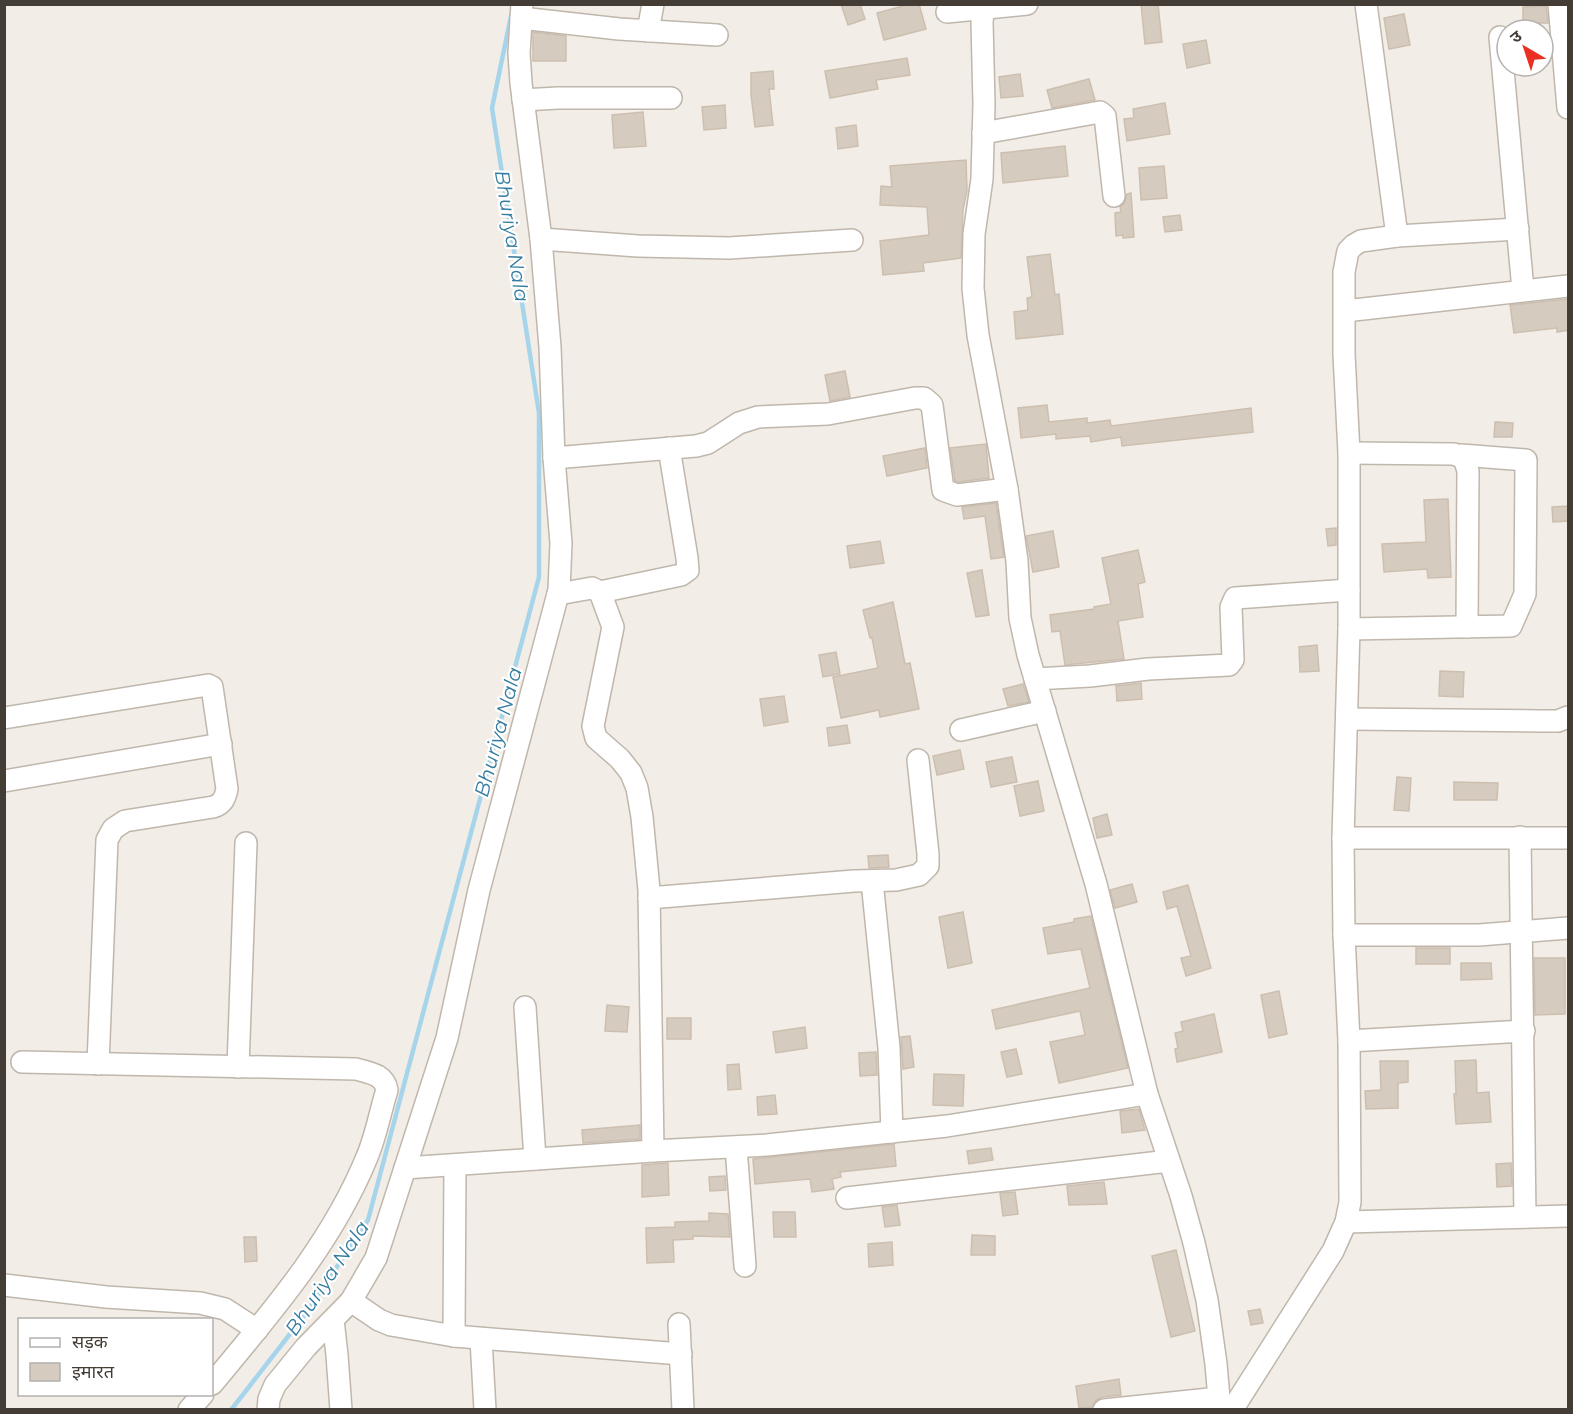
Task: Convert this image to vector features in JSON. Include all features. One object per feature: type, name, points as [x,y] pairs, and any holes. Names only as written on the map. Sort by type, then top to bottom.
[{"type":"street","points":[[648,31],[652,4]]},
{"type":"street","points":[[947,12],[1028,4]]},
{"type":"street","points":[[1366,4],[1396,236]]},
{"type":"street","points":[[1559,4],[1569,108]]},
{"type":"street","points":[[984,7],[983,134],[980,199],[973,245],[973,288],[978,335],[1007,489],[1017,561],[1020,618],[1035,679],[1096,884],[1147,1094],[1191,1233],[1207,1300],[1223,1406]]},
{"type":"street","points":[[268,1410],[269,1399],[275,1385],[306,1347],[351,1301],[376,1258],[447,1038],[479,890],[558,594],[561,576],[561,543],[554,458],[550,347],[542,239],[523,100],[519,53],[521,11],[648,31],[717,35]]},
{"type":"street","points":[[1504,78],[1523,290]]},
{"type":"street","points":[[523,100],[671,98]]},
{"type":"street","points":[[983,134],[1100,112],[1104,116],[1114,196]]},
{"type":"street","points":[[1223,1406],[1333,1251],[1346,1222],[1351,1189],[1349,1041],[1344,935],[1349,629],[1349,453],[1344,354],[1344,272],[1348,250],[1361,241],[1396,236],[1518,229]]},
{"type":"street","points":[[542,239],[627,246],[729,248],[852,240]]},
{"type":"street","points":[[1345,311],[1569,286]]},
{"type":"street","points":[[554,458],[708,443],[739,423],[758,417],[828,414],[924,398],[932,405],[943,490],[957,495],[1007,489]]},
{"type":"street","points":[[558,594],[592,588],[600,592],[681,575],[687,570],[689,566],[669,448]]},
{"type":"street","points":[[1349,453],[1454,454],[1526,460],[1525,594],[1511,627],[1349,629]]},
{"type":"street","points":[[1461,456],[1467,463],[1468,471],[1467,627]]},
{"type":"street","points":[[1035,679],[1090,676],[1148,669],[1229,665],[1233,660],[1231,607],[1235,598],[1349,590]]},
{"type":"street","points":[[600,592],[613,627],[593,721],[593,731],[596,738],[620,759],[631,773],[637,788],[642,816],[649,898],[654,1151]]},
{"type":"street","points":[[4,718],[208,685],[212,687],[227,789],[222,802],[213,807],[125,821],[113,829],[107,840],[98,1064]]},
{"type":"street","points":[[961,730],[1045,711]]},
{"type":"street","points":[[1348,719],[1558,721],[1568,717]]},
{"type":"street","points":[[4,781],[220,744]]},
{"type":"street","points":[[649,898],[896,880],[919,875],[928,866],[918,760]]},
{"type":"street","points":[[1520,837],[1525,1217]]},
{"type":"street","points":[[1344,838],[1569,838]]},
{"type":"street","points":[[238,1067],[246,843]]},
{"type":"street","points":[[872,881],[888,1048],[892,1132]]},
{"type":"street","points":[[1344,935],[1479,935],[1569,928]]},
{"type":"street","points":[[525,1007],[535,1159]]},
{"type":"street","points":[[1349,1041],[1524,1031]]},
{"type":"street","points":[[22,1062],[356,1069],[381,1077],[385,1083],[387,1090],[369,1154],[336,1222],[257,1330],[213,1383]]},
{"type":"street","points":[[405,1168],[654,1151],[736,1148],[947,1126],[1147,1094]]},
{"type":"street","points":[[736,1148],[745,1266]]},
{"type":"street","points":[[847,1198],[1169,1161]]},
{"type":"street","points":[[454,1336],[455,1166]]},
{"type":"street","points":[[1346,1222],[1569,1216]]},
{"type":"street","points":[[4,1285],[106,1297],[168,1299],[200,1303],[225,1309],[257,1330]]},
{"type":"street","points":[[351,1301],[379,1320],[391,1325],[454,1336],[681,1354]]},
{"type":"street","points":[[333,1320],[341,1410]]},
{"type":"street","points":[[678,1324],[683,1410]]},
{"type":"street","points":[[481,1339],[485,1410]]},
{"type":"street","points":[[189,1410],[202,1396]]},
{"type":"street","points":[[1104,1410],[1223,1406]]},
{"type":"building","points":[[841,4],[860,4],[865,19],[848,25]]},
{"type":"building","points":[[910,4],[919,4],[926,29],[884,40],[877,13]]},
{"type":"building","points":[[1141,4],[1158,4],[1162,42],[1145,44]]},
{"type":"building","points":[[1546,6],[1547,18],[1523,18],[1523,7]]},
{"type":"building","points":[[1404,14],[1410,45],[1389,49],[1384,18]]},
{"type":"building","points":[[533,32],[566,36],[566,61],[533,61]]},
{"type":"building","points":[[1206,40],[1210,63],[1187,68],[1183,44]]},
{"type":"building","points":[[907,58],[910,75],[876,80],[878,89],[830,98],[825,71]]},
{"type":"building","points":[[773,71],[774,89],[769,89],[773,125],[755,127],[751,73]]},
{"type":"building","points":[[1020,74],[1023,96],[1001,98],[999,77]]},
{"type":"building","points":[[1089,79],[1095,100],[1052,108],[1047,90]]},
{"type":"building","points":[[1165,103],[1170,134],[1127,141],[1124,119],[1134,118],[1133,109]]},
{"type":"building","points":[[725,105],[726,128],[704,130],[702,107]]},
{"type":"building","points":[[643,112],[646,146],[614,148],[612,115]]},
{"type":"building","points":[[856,125],[858,146],[838,149],[836,128]]},
{"type":"building","points":[[1065,146],[1068,176],[1003,183],[1001,153]]},
{"type":"building","points":[[966,160],[967,191],[963,209],[961,258],[923,263],[924,271],[883,275],[880,241],[929,235],[927,207],[880,205],[881,186],[892,187],[890,166]]},
{"type":"building","points":[[1164,166],[1167,198],[1141,200],[1139,168]]},
{"type":"building","points":[[1131,193],[1134,237],[1123,238],[1123,235],[1116,236],[1115,213],[1121,212],[1120,207],[1125,202],[1127,194]]},
{"type":"building","points":[[1180,215],[1182,230],[1165,232],[1163,217]]},
{"type":"building","points":[[1050,254],[1055,295],[1059,294],[1063,334],[1016,339],[1014,312],[1028,310],[1027,298],[1032,297],[1027,257]]},
{"type":"building","points":[[1569,299],[1569,330],[1557,332],[1557,328],[1514,333],[1510,305]]},
{"type":"building","points":[[845,371],[850,397],[830,401],[825,375]]},
{"type":"building","points":[[1047,405],[1049,422],[1087,418],[1087,423],[1110,420],[1111,426],[1251,408],[1253,432],[1122,446],[1121,437],[1091,442],[1090,436],[1056,439],[1056,434],[1021,438],[1018,408]]},
{"type":"building","points":[[1495,422],[1513,423],[1512,437],[1494,437]]},
{"type":"building","points":[[986,444],[989,478],[955,481],[950,448]]},
{"type":"building","points":[[925,448],[927,468],[887,476],[883,456]]},
{"type":"building","points":[[1448,499],[1451,577],[1428,578],[1427,569],[1384,572],[1382,544],[1426,542],[1424,500]]},
{"type":"building","points":[[996,503],[1004,557],[991,559],[985,516],[964,519],[962,507]]},
{"type":"building","points":[[1569,506],[1569,521],[1553,522],[1552,507]]},
{"type":"building","points":[[1336,528],[1336,545],[1328,546],[1326,529]]},
{"type":"building","points":[[1053,531],[1059,567],[1033,572],[1026,536]]},
{"type":"building","points":[[880,541],[884,563],[850,568],[847,546]]},
{"type":"building","points":[[1138,550],[1145,582],[1138,584],[1143,617],[1118,621],[1124,659],[1065,665],[1060,631],[1052,632],[1050,615],[1094,609],[1094,607],[1111,604],[1102,558]]},
{"type":"building","points":[[982,570],[989,615],[976,617],[967,573]]},
{"type":"building","points":[[893,602],[905,664],[910,663],[919,709],[880,717],[879,710],[841,718],[833,677],[878,668],[863,610]]},
{"type":"building","points":[[1317,645],[1319,671],[1300,672],[1299,647]]},
{"type":"building","points":[[836,652],[840,674],[823,677],[819,655]]},
{"type":"building","points":[[1440,671],[1464,672],[1463,697],[1439,696]]},
{"type":"building","points":[[1141,683],[1142,699],[1117,701],[1116,686]]},
{"type":"building","points":[[1023,684],[1029,702],[1008,706],[1003,689]]},
{"type":"building","points":[[784,696],[788,722],[764,726],[760,699]]},
{"type":"building","points":[[847,725],[850,743],[829,746],[827,728]]},
{"type":"building","points":[[960,750],[964,769],[937,775],[933,756]]},
{"type":"building","points":[[1012,757],[1017,782],[991,787],[986,762]]},
{"type":"building","points":[[1397,777],[1411,778],[1409,811],[1394,810]]},
{"type":"building","points":[[1038,781],[1044,811],[1020,816],[1014,786]]},
{"type":"building","points":[[1454,782],[1498,783],[1497,800],[1454,800]]},
{"type":"building","points":[[1107,814],[1112,835],[1097,838],[1093,818]]},
{"type":"building","points":[[888,855],[889,867],[869,868],[868,856]]},
{"type":"building","points":[[1132,884],[1137,902],[1115,908],[1110,890]]},
{"type":"building","points":[[1188,885],[1211,968],[1186,976],[1181,958],[1191,956],[1177,906],[1167,909],[1163,892]]},
{"type":"building","points":[[963,912],[972,963],[948,968],[939,917]]},
{"type":"building","points":[[1091,916],[1128,1068],[1059,1083],[1050,1042],[1085,1035],[1080,1011],[996,1029],[992,1010],[1090,988],[1081,949],[1048,954],[1043,928]]},
{"type":"building","points":[[1416,948],[1450,948],[1450,964],[1416,964]]},
{"type":"building","points":[[1534,958],[1565,958],[1565,1014],[1535,1015]]},
{"type":"building","points":[[1461,963],[1491,963],[1492,979],[1461,980]]},
{"type":"building","points":[[1279,991],[1287,1034],[1269,1038],[1261,995]]},
{"type":"building","points":[[607,1005],[629,1007],[627,1032],[605,1031]]},
{"type":"building","points":[[1214,1014],[1222,1052],[1177,1062],[1175,1049],[1178,1048],[1175,1033],[1183,1031],[1181,1022]]},
{"type":"building","points":[[667,1018],[691,1018],[691,1039],[667,1039]]},
{"type":"building","points":[[805,1027],[807,1048],[776,1053],[773,1032]]},
{"type":"building","points":[[910,1036],[914,1067],[903,1069],[901,1037]]},
{"type":"building","points":[[1016,1049],[1022,1074],[1007,1077],[1001,1052]]},
{"type":"building","points":[[876,1052],[877,1075],[860,1076],[859,1053]]},
{"type":"building","points":[[1476,1060],[1477,1093],[1489,1092],[1491,1122],[1456,1124],[1455,1061]]},
{"type":"building","points":[[1380,1061],[1408,1061],[1408,1082],[1398,1083],[1398,1108],[1366,1109],[1365,1091],[1381,1090]]},
{"type":"building","points":[[739,1064],[741,1089],[728,1090],[727,1065]]},
{"type":"building","points":[[934,1074],[964,1075],[963,1106],[933,1105]]},
{"type":"building","points":[[775,1095],[777,1114],[758,1115],[757,1097]]},
{"type":"building","points":[[1139,1109],[1145,1130],[1122,1133],[1120,1111]]},
{"type":"building","points":[[640,1125],[640,1139],[583,1143],[582,1130]]},
{"type":"building","points":[[894,1144],[896,1166],[840,1172],[841,1177],[832,1179],[834,1189],[812,1192],[810,1179],[755,1184],[753,1159]]},
{"type":"building","points":[[991,1148],[993,1160],[969,1164],[967,1151]]},
{"type":"building","points":[[668,1163],[669,1195],[642,1197],[642,1165]]},
{"type":"building","points":[[1511,1163],[1512,1186],[1497,1187],[1496,1164]]},
{"type":"building","points":[[725,1176],[726,1190],[710,1191],[709,1177]]},
{"type":"building","points":[[1104,1182],[1107,1204],[1069,1205],[1067,1186]]},
{"type":"building","points":[[1015,1192],[1018,1214],[1003,1216],[1000,1193]]},
{"type":"building","points":[[897,1205],[900,1225],[885,1227],[882,1207]]},
{"type":"building","points":[[773,1212],[795,1212],[796,1237],[774,1237]]},
{"type":"building","points":[[709,1213],[728,1214],[730,1237],[693,1236],[693,1239],[673,1240],[674,1262],[647,1263],[646,1228],[675,1227],[675,1222],[709,1221]]},
{"type":"building","points":[[972,1235],[995,1236],[995,1255],[971,1255]]},
{"type":"building","points":[[244,1237],[256,1237],[257,1261],[245,1262]]},
{"type":"building","points":[[892,1242],[893,1265],[869,1267],[868,1244]]},
{"type":"building","points":[[1176,1250],[1195,1331],[1171,1337],[1152,1256]]},
{"type":"building","points":[[1260,1309],[1263,1323],[1251,1325],[1248,1311]]},
{"type":"building","points":[[1119,1379],[1121,1395],[1102,1397],[1096,1400],[1092,1407],[1079,1408],[1076,1386]]},
{"type":"waterway","name":"Bhuriya Nala","points":[[231,1410],[307,1312],[368,1220],[539,577],[539,413],[492,108],[511,16]]}]
